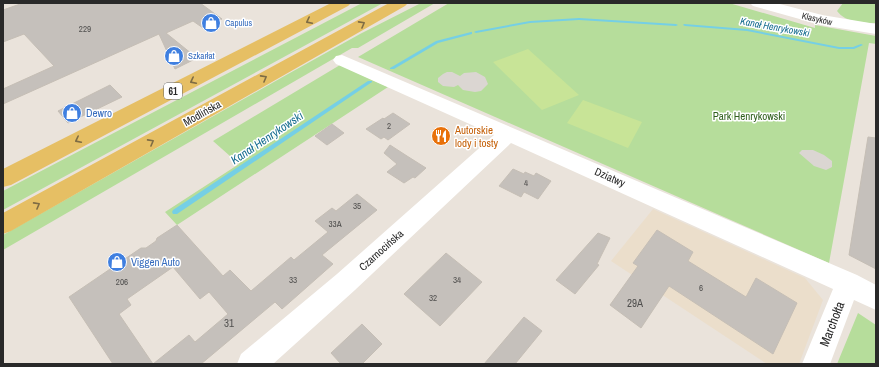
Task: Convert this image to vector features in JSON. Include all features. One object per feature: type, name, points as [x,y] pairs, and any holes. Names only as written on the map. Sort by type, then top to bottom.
[{"type":"main road","name":"61","points":[[3,179],[343,3]]},
{"type":"main road","name":"Modlińska","points":[[3,224],[400,3]]},
{"type":"street","name":"Klasyków","points":[[758,3],[821,20],[876,29]]},
{"type":"street","points":[[821,3],[821,20]]},
{"type":"street","name":"Dziatwy","points":[[342,60],[848,283],[876,298]]},
{"type":"street","name":"Czarnocińska","points":[[251,364],[346,282],[509,133]]},
{"type":"street","name":"Marchołta","points":[[816,364],[848,283]]},
{"type":"shaded area","points":[[447,72],[452,72],[460,76],[464,73],[476,72],[485,77],[488,84],[481,91],[475,92],[463,90],[458,85],[454,87],[443,86],[438,82],[438,78]]},
{"type":"shaded area","points":[[802,150],[813,150],[824,155],[832,161],[832,167],[826,170],[814,166],[799,153]]},
{"type":"shaded area","points":[[653,209],[805,278],[823,300],[799,364],[767,364],[611,261]]},
{"type":"green space","points":[[362,3],[383,3],[3,210],[3,191]]},
{"type":"green space","points":[[421,3],[435,3],[358,48],[352,48],[3,250],[3,235],[360,34]]},
{"type":"green space","name":"Park Henrykowski","points":[[449,3],[729,3],[815,28],[815,25],[876,36],[876,44],[869,43],[829,263],[358,57]]},
{"type":"green space","points":[[843,3],[876,3],[876,23],[855,22],[845,18],[837,11]]},
{"type":"green space","points":[[528,49],[579,95],[542,110],[493,62]]},
{"type":"green space","points":[[340,65],[388,87],[177,225],[165,212],[239,164],[213,141]]},
{"type":"green space","points":[[583,100],[642,122],[628,148],[567,123]]},
{"type":"green space","points":[[858,313],[876,325],[876,364],[837,364]]},
{"type":"building","points":[[23,3],[200,3],[222,19],[203,28],[193,21],[166,33],[197,58],[175,69],[159,34],[3,104],[3,89],[54,66],[24,34],[3,42],[3,10]]},
{"type":"building","points":[[110,85],[122,97],[68,123],[58,111]]},
{"type":"building","points":[[393,113],[410,124],[388,140],[384,137],[381,139],[366,129],[383,118],[384,119]]},
{"type":"building","points":[[332,124],[344,133],[327,145],[315,136]]},
{"type":"building","points":[[868,137],[876,138],[876,269],[849,255]]},
{"type":"building","points":[[390,145],[426,168],[415,178],[413,177],[404,183],[387,172],[397,164],[384,153]]},
{"type":"building","points":[[513,169],[524,174],[525,172],[534,176],[536,173],[551,181],[538,199],[524,192],[521,197],[499,186]]},
{"type":"building","points":[[357,194],[377,210],[322,255],[333,264],[282,309],[275,302],[201,364],[153,364],[113,364],[69,297],[141,248],[146,248],[156,241],[157,238],[177,225],[223,276],[230,270],[251,291],[291,257],[294,260],[328,232],[315,221],[332,208],[336,211]],"holes":[[[173,267],[200,299],[209,292],[228,314],[195,342],[189,335],[153,364],[119,314],[131,305],[127,299]]]},
{"type":"building","points":[[657,230],[693,252],[688,261],[746,297],[756,278],[797,303],[773,354],[669,286],[641,328],[610,305],[638,266],[633,263]]},
{"type":"building","points":[[598,233],[610,238],[597,264],[599,265],[575,294],[556,280]]},
{"type":"building","points":[[446,253],[482,282],[440,326],[404,294]]},
{"type":"building","points":[[524,317],[542,331],[515,364],[484,364]]},
{"type":"building","points":[[362,324],[382,344],[362,364],[341,364],[331,353]]},
{"type":"waterway","name":"Kanał Henrykowski","points":[[476,32],[530,22],[579,19],[676,25]]},
{"type":"waterway","name":"Kanał Henrykowski","points":[[685,25],[747,30],[839,48],[854,48],[861,45]]},
{"type":"waterway","name":"Kanał Henrykowski","points":[[392,68],[437,42],[471,33]]},
{"type":"waterway","name":"Kanał Henrykowski","points":[[175,212],[370,82]]},
{"type":"place","name":"Capulus","points":[[211,23]]},
{"type":"place","name":"Szkarłat","points":[[174,56]]},
{"type":"place","name":"Dewro","points":[[72,113]]},
{"type":"place","name":"Autorskie lody i tosty","points":[[441,136]]},
{"type":"place","name":"Viggen Auto","points":[[117,262]]}]
